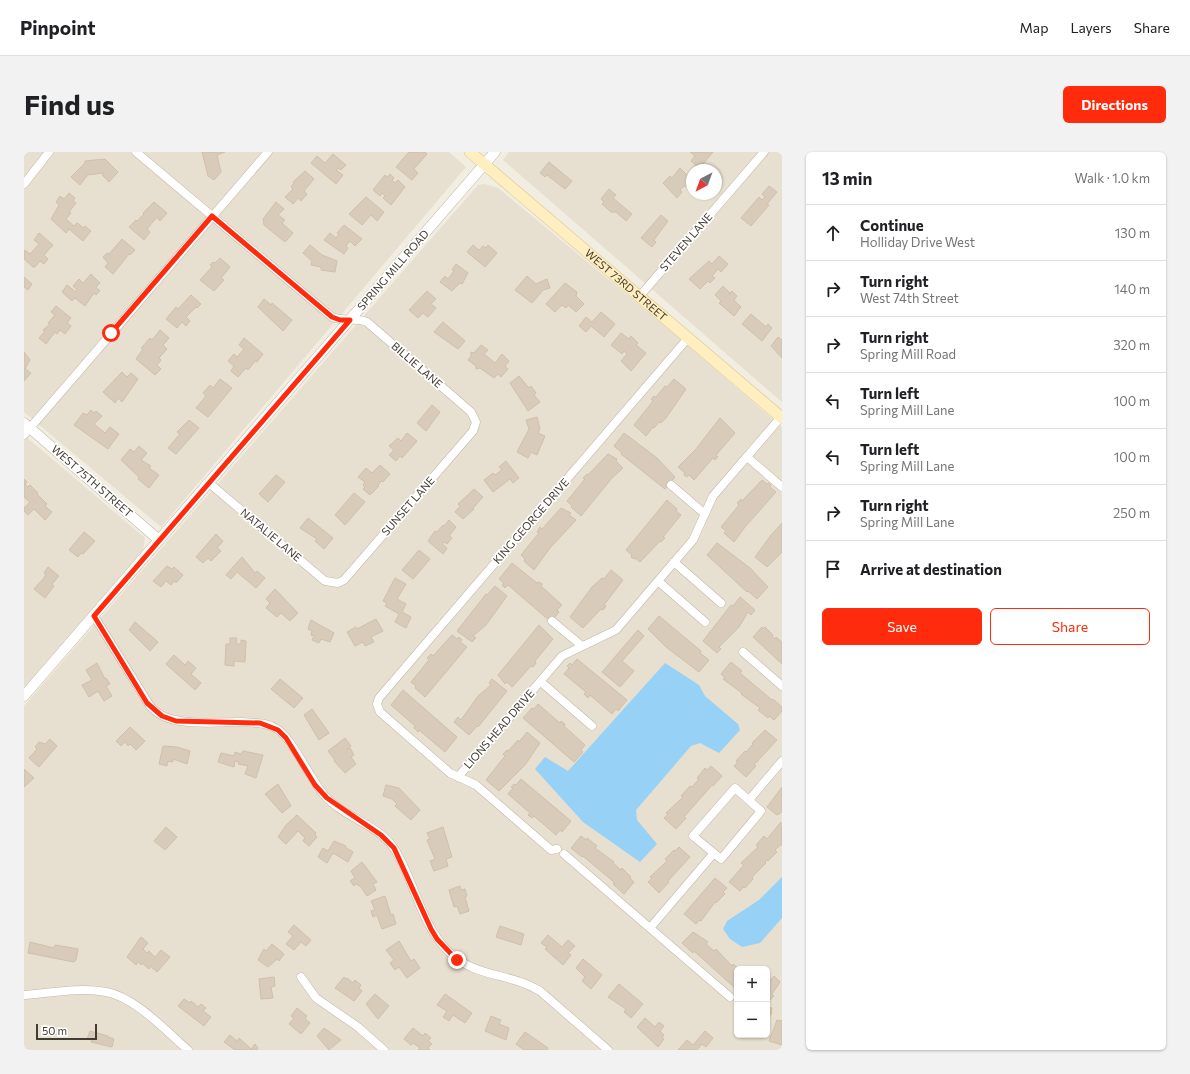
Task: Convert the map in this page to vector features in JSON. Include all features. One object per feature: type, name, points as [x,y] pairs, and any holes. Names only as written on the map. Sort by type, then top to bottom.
[{"type":"main road","name":"WEST 73RD STREET","points":[[470,152],[781,418]]},
{"type":"street","points":[[24,184],[49,152]]},
{"type":"street","name":"BILLIE LANE","points":[[136,152],[332,317],[340,320],[360,320],[367,322],[471,412],[476,422]]},
{"type":"street","points":[[26,428],[268,152]]},
{"type":"street","name":"SPRING MILL ROAD","points":[[24,696],[495,152]]},
{"type":"street","name":"STEVEN LANE","points":[[639,296],[764,152]]},
{"type":"street","name":"KING GEORGE DRIVE","points":[[458,777],[450,773],[438,763],[380,712],[377,706],[379,698],[688,338]]},
{"type":"street","name":"LIONS HEAD DRIVE","points":[[458,777],[562,656],[616,630],[696,536],[713,496],[781,418]]},
{"type":"street","name":"SUNSET LANE","points":[[334,584],[344,580],[473,431],[476,422]]},
{"type":"street","name":"WEST 75TH STREET","points":[[26,428],[159,540]]},
{"type":"street","points":[[747,457],[782,487]]},
{"type":"street","name":"NATALIE LANE","points":[[209,483],[325,581],[334,584]]},
{"type":"street","points":[[671,485],[705,514]]},
{"type":"street","points":[[674,562],[721,603]]},
{"type":"street","points":[[658,581],[705,622]]},
{"type":"street","points":[[94,616],[150,706],[162,716],[176,721],[260,723],[278,730],[286,738],[315,785],[327,798],[381,835],[394,848],[431,929],[457,960],[476,970],[518,980],[536,988],[608,1050]]},
{"type":"street","points":[[552,621],[582,646]]},
{"type":"street","points":[[743,652],[782,686]]},
{"type":"street","name":"LIONS HEAD DRIVE","points":[[541,682],[592,726]]},
{"type":"street","points":[[749,800],[782,761]]},
{"type":"street","points":[[458,777],[476,785],[551,850],[557,849]]},
{"type":"street","points":[[734,788],[749,800],[761,811],[721,859],[693,836],[734,788]]},
{"type":"street","points":[[650,928],[714,853]]},
{"type":"street","points":[[564,854],[730,997]]},
{"type":"street","points":[[301,977],[321,1003],[358,1027],[384,1050]]},
{"type":"street","points":[[24,995],[90,990],[114,994],[136,1006],[188,1050]]},
{"type":"shaded area","points":[[24,152],[449,152],[466,167],[161,527],[24,412]]},
{"type":"shaded area","points":[[509,152],[782,152],[782,402],[503,160]]},
{"type":"shaded area","points":[[484,184],[498,188],[672,332],[782,427],[782,1050],[24,1050],[24,706],[478,185]]},
{"type":"shaded area","points":[[24,435],[145,538],[143,550],[24,687]]},
{"type":"water","points":[[665,663],[699,685],[705,696],[738,724],[740,730],[719,753],[700,743],[691,746],[636,810],[637,820],[657,844],[640,862],[583,822],[535,769],[545,757],[568,771]]},
{"type":"water","points":[[782,877],[782,918],[760,943],[742,947],[730,939],[723,929],[727,921],[759,900]]},
{"type":"building","points":[[202,152],[225,152],[217,155],[221,172],[214,180],[208,176]]},
{"type":"building","points":[[409,152],[425,152],[427,154],[414,169],[418,173],[412,180],[396,167]]},
{"type":"building","points":[[690,152],[713,152],[703,164],[694,164],[691,161],[695,156]]},
{"type":"building","points":[[333,154],[346,165],[341,170],[338,168],[336,170],[343,175],[336,184],[311,163],[317,156],[325,163]]},
{"type":"building","points":[[105,159],[118,172],[109,182],[102,175],[104,173],[86,175],[87,176],[80,185],[71,177],[85,163],[85,161]]},
{"type":"building","points":[[549,162],[572,181],[565,189],[547,175],[545,177],[540,173]]},
{"type":"building","points":[[680,168],[686,174],[686,187],[684,186],[680,190],[682,192],[677,198],[663,183],[670,176],[672,178]]},
{"type":"building","points":[[305,171],[314,179],[304,191],[307,194],[301,201],[298,198],[293,204],[285,197],[293,189],[291,187],[294,183],[293,182]]},
{"type":"building","points":[[390,174],[394,178],[392,180],[395,183],[398,180],[405,187],[391,205],[383,198],[385,196],[382,193],[380,196],[373,190],[385,175],[387,177]]},
{"type":"building","points":[[769,186],[777,192],[767,204],[769,205],[751,226],[741,218],[759,197],[762,200],[765,197],[762,194]]},
{"type":"building","points":[[609,189],[616,195],[613,198],[632,214],[626,221],[616,212],[611,212],[602,204],[604,202],[601,199]]},
{"type":"building","points":[[69,193],[75,198],[73,201],[76,203],[66,219],[74,226],[77,223],[84,228],[85,226],[91,231],[83,241],[69,229],[66,233],[51,219],[59,205],[56,202],[60,196],[64,199]]},
{"type":"building","points":[[366,197],[384,212],[377,221],[371,215],[362,225],[349,214]]},
{"type":"building","points":[[154,202],[167,213],[160,221],[157,217],[147,229],[150,232],[144,240],[129,227],[144,214],[143,213]]},
{"type":"building","points":[[276,202],[284,209],[278,215],[285,220],[282,223],[293,233],[285,242],[264,225],[263,219]]},
{"type":"building","points":[[661,215],[668,221],[654,240],[656,242],[652,247],[641,238]]},
{"type":"building","points":[[344,225],[362,239],[355,246],[350,241],[346,246],[348,248],[344,254],[324,240],[330,233],[336,238],[339,234],[337,233]]},
{"type":"building","points":[[39,233],[53,245],[44,255],[48,259],[44,264],[40,261],[35,267],[33,267],[24,259],[24,252],[25,250],[30,254],[39,244],[34,240]]},
{"type":"building","points":[[122,239],[135,250],[130,255],[129,254],[113,274],[105,267],[108,263],[103,257],[107,253],[109,254]]},
{"type":"building","points":[[310,245],[322,255],[337,261],[335,272],[321,270],[321,267],[311,265],[312,261],[303,253]]},
{"type":"building","points":[[473,245],[479,250],[483,246],[486,248],[488,245],[497,253],[485,267],[467,252]]},
{"type":"building","points":[[719,256],[728,264],[721,272],[718,269],[712,276],[715,278],[710,283],[708,281],[700,289],[689,279],[709,261],[712,264]]},
{"type":"building","points":[[220,258],[230,267],[221,278],[224,280],[214,291],[200,280],[212,267],[210,265],[213,262],[215,263]]},
{"type":"building","points":[[456,264],[468,273],[462,284],[460,283],[452,291],[440,282],[445,276],[448,279],[454,271],[452,270]]},
{"type":"building","points":[[91,274],[100,283],[96,287],[100,291],[96,295],[94,293],[85,306],[75,298],[72,301],[62,292],[67,285],[76,292],[77,290],[73,286],[79,279],[83,283]]},
{"type":"building","points":[[527,276],[536,284],[547,279],[550,288],[543,290],[532,303],[515,290]]},
{"type":"building","points":[[24,277],[32,284],[28,290],[24,287]]},
{"type":"building","points":[[565,283],[577,292],[576,296],[584,304],[576,312],[568,305],[566,308],[562,305],[555,312],[546,304]]},
{"type":"building","points":[[723,286],[730,293],[729,295],[732,291],[737,296],[734,300],[741,307],[734,316],[719,303],[721,301],[715,295]]},
{"type":"building","points":[[427,291],[436,299],[431,304],[436,308],[428,317],[423,313],[418,318],[409,310]]},
{"type":"building","points":[[191,295],[201,304],[186,317],[190,321],[186,326],[182,322],[177,328],[166,319],[176,307],[178,309]]},
{"type":"building","points":[[264,299],[271,305],[272,303],[292,320],[283,331],[258,307]]},
{"type":"building","points":[[56,306],[71,318],[67,323],[71,326],[65,334],[60,330],[57,334],[55,332],[46,344],[39,338],[45,331],[43,330],[50,324],[48,323],[55,315],[51,312]]},
{"type":"building","points":[[601,312],[615,324],[604,337],[591,326],[586,332],[579,326],[586,317],[592,322]]},
{"type":"building","points":[[751,314],[766,327],[768,324],[772,328],[762,341],[742,324]]},
{"type":"building","points":[[443,322],[465,341],[458,349],[434,332]]},
{"type":"building","points":[[160,330],[169,338],[163,345],[167,349],[159,358],[161,360],[157,365],[161,369],[155,375],[136,359],[143,349],[141,348],[150,338],[152,340]]},
{"type":"building","points":[[621,333],[629,339],[631,336],[638,343],[636,345],[646,353],[631,371],[621,361],[627,354],[624,351],[622,354],[611,345]]},
{"type":"building","points":[[778,337],[782,340],[782,358],[771,346]]},
{"type":"building","points":[[244,338],[263,354],[257,362],[255,361],[248,370],[246,368],[238,377],[231,371],[234,366],[228,361],[234,354],[237,357],[244,349],[239,345]]},
{"type":"building","points":[[481,345],[488,350],[484,354],[495,363],[502,354],[509,361],[505,366],[508,369],[501,377],[498,374],[494,378],[480,368],[476,369],[476,366],[468,360],[471,356],[471,352],[474,353]]},
{"type":"building","points":[[24,352],[30,360],[25,369],[31,373],[24,381]]},
{"type":"building","points":[[122,372],[127,377],[131,373],[138,379],[122,402],[118,398],[115,403],[103,392]]},
{"type":"building","points":[[519,376],[529,388],[531,386],[536,393],[534,395],[540,402],[528,411],[510,383]]},
{"type":"building","points":[[220,379],[232,388],[208,417],[196,408],[206,396],[203,393],[210,385],[213,388]]},
{"type":"building","points":[[674,379],[686,389],[666,418],[661,423],[659,422],[654,428],[653,427],[646,436],[634,425],[653,401],[651,399],[654,396],[656,397],[665,386],[667,387]]},
{"type":"building","points":[[432,405],[440,412],[426,431],[417,423]]},
{"type":"building","points":[[91,410],[94,413],[96,411],[102,416],[94,424],[105,433],[110,427],[119,434],[108,449],[74,425],[83,413],[87,415]]},
{"type":"building","points":[[537,417],[540,429],[538,433],[545,436],[537,455],[531,452],[528,458],[517,452],[529,429],[526,420]]},
{"type":"building","points":[[720,418],[735,433],[716,455],[718,457],[715,460],[713,458],[694,480],[689,475],[687,477],[678,467],[696,449]]},
{"type":"building","points":[[189,420],[199,428],[176,454],[168,448],[180,434],[177,432]]},
{"type":"building","points":[[407,433],[417,441],[402,458],[400,456],[396,461],[389,455],[394,450],[389,446],[398,438],[401,441]]},
{"type":"building","points":[[624,433],[657,458],[675,477],[665,489],[621,454],[622,453],[614,446]]},
{"type":"building","points":[[139,446],[147,453],[141,460],[151,466],[149,468],[159,475],[149,488],[138,479],[139,477],[121,460],[130,449],[134,452]]},
{"type":"building","points":[[608,454],[617,459],[616,461],[623,468],[612,478],[581,516],[567,501],[585,479],[583,478],[587,474],[588,475]]},
{"type":"building","points":[[506,461],[519,478],[513,483],[510,479],[493,492],[484,480],[493,473],[495,475],[502,470],[499,467]]},
{"type":"building","points":[[380,465],[390,474],[383,482],[381,481],[378,485],[379,486],[370,495],[363,489],[365,487],[363,485],[365,482],[358,477],[366,468],[372,473]]},
{"type":"building","points":[[276,475],[285,482],[268,502],[259,494]]},
{"type":"building","points":[[24,479],[27,482],[25,484],[28,487],[30,485],[38,493],[37,494],[47,504],[45,506],[52,512],[45,520],[34,509],[28,515],[24,511],[24,508],[30,502],[24,497]]},
{"type":"building","points":[[762,480],[767,484],[769,483],[771,485],[770,487],[776,492],[745,527],[734,542],[724,533],[726,531],[721,527],[739,505],[737,503],[741,499],[742,501]]},
{"type":"building","points":[[474,489],[483,497],[473,508],[474,509],[463,519],[455,512],[460,506],[458,504]]},
{"type":"building","points":[[354,493],[365,502],[345,525],[335,515]]},
{"type":"building","points":[[667,500],[681,515],[663,537],[665,538],[661,542],[660,541],[640,562],[631,557],[632,555],[626,550]]},
{"type":"building","points":[[561,508],[571,513],[569,515],[576,520],[550,548],[534,570],[524,561],[525,559],[521,555],[539,533],[537,532],[540,527],[542,529]]},
{"type":"building","points":[[308,518],[333,538],[324,549],[315,541],[317,539],[300,528]]},
{"type":"building","points":[[449,520],[456,527],[449,536],[452,538],[447,544],[444,542],[442,544],[447,548],[443,554],[428,541],[435,531],[437,532]]},
{"type":"building","points":[[782,523],[782,552],[767,567],[755,557]]},
{"type":"building","points":[[84,532],[95,541],[83,554],[81,553],[78,557],[69,550]]},
{"type":"building","points":[[216,534],[223,541],[217,548],[221,551],[211,561],[208,558],[203,563],[196,557]]},
{"type":"building","points":[[717,543],[750,568],[768,587],[757,599],[748,591],[747,592],[707,555]]},
{"type":"building","points":[[419,550],[430,559],[413,579],[402,570]]},
{"type":"building","points":[[242,557],[255,573],[257,571],[265,578],[256,588],[237,572],[231,579],[226,575]]},
{"type":"building","points":[[512,563],[537,583],[539,582],[542,584],[541,586],[562,605],[557,610],[559,612],[551,622],[508,585],[505,588],[502,585],[504,583],[499,579]]},
{"type":"building","points":[[167,566],[172,569],[174,567],[183,575],[176,583],[174,581],[171,585],[166,581],[161,587],[153,581]]},
{"type":"building","points":[[48,567],[59,576],[52,584],[54,586],[45,598],[34,589],[44,578],[46,574],[44,573]]},
{"type":"building","points":[[611,570],[623,580],[604,605],[606,606],[603,610],[601,609],[583,628],[570,617],[592,587],[602,578],[604,579]]},
{"type":"building","points":[[395,578],[406,584],[397,599],[406,604],[402,612],[411,617],[406,628],[395,622],[399,614],[385,606],[387,603],[383,601]]},
{"type":"building","points":[[495,586],[507,596],[486,625],[473,636],[476,638],[472,642],[457,631],[486,594],[487,595]]},
{"type":"building","points":[[275,589],[298,613],[290,621],[281,613],[277,617],[266,608],[270,603],[266,599]]},
{"type":"building","points":[[740,597],[755,610],[751,615],[748,612],[739,627],[719,647],[721,649],[717,653],[703,641],[731,605],[733,606]]},
{"type":"building","points":[[659,616],[701,651],[700,653],[709,660],[699,672],[666,647],[648,629]]},
{"type":"building","points":[[376,619],[383,631],[371,637],[374,642],[365,646],[363,642],[355,646],[347,632],[356,627],[357,629]]},
{"type":"building","points":[[311,620],[334,633],[330,642],[321,639],[319,643],[312,640],[314,636],[311,635],[312,631],[308,629]]},
{"type":"building","points":[[135,622],[158,642],[150,651],[129,630]]},
{"type":"building","points":[[539,625],[553,639],[535,661],[536,663],[533,667],[531,666],[512,687],[507,682],[505,684],[498,675]]},
{"type":"building","points":[[762,627],[763,629],[765,627],[775,639],[776,637],[782,642],[782,664],[753,637]]},
{"type":"building","points":[[638,630],[644,636],[622,661],[634,671],[620,687],[602,672]]},
{"type":"building","points":[[452,635],[457,639],[459,637],[462,640],[460,642],[467,647],[425,697],[411,682],[429,660],[427,658],[431,654],[433,656]]},
{"type":"building","points":[[230,638],[237,638],[236,644],[241,644],[241,640],[246,641],[245,662],[234,661],[234,666],[225,665],[226,644],[230,644]]},
{"type":"building","points":[[174,655],[185,665],[188,661],[196,668],[191,674],[201,683],[195,690],[166,664]]},
{"type":"building","points":[[577,659],[627,700],[618,711],[616,709],[612,714],[590,695],[588,698],[584,694],[586,692],[564,674],[569,668],[567,666],[570,663],[572,665]]},
{"type":"building","points":[[731,662],[742,671],[740,673],[782,707],[782,711],[774,720],[769,716],[768,718],[758,710],[760,708],[723,679],[725,678],[721,674]]},
{"type":"building","points":[[97,663],[105,679],[106,678],[110,684],[106,686],[112,696],[104,701],[98,691],[89,697],[82,685],[92,680],[86,670]]},
{"type":"building","points":[[280,679],[303,698],[294,708],[271,689]]},
{"type":"building","points":[[492,679],[507,691],[478,727],[477,726],[469,735],[454,722],[458,717],[461,720],[478,696],[491,685],[489,683]]},
{"type":"building","points":[[403,690],[457,737],[445,752],[419,730],[418,732],[414,728],[415,726],[391,705]]},
{"type":"building","points":[[538,704],[560,723],[561,721],[565,724],[564,726],[585,745],[581,750],[583,752],[574,762],[523,718]]},
{"type":"building","points":[[312,709],[329,733],[319,740],[304,715]]},
{"type":"building","points":[[130,727],[145,741],[136,750],[130,744],[128,746],[125,742],[121,746],[116,741]]},
{"type":"building","points":[[765,730],[777,740],[754,765],[756,766],[746,777],[734,766],[738,762],[736,761]]},
{"type":"building","points":[[527,732],[540,743],[525,765],[499,791],[486,780],[505,756],[503,754],[507,750],[508,751],[518,740],[519,742]]},
{"type":"building","points":[[345,738],[351,746],[346,750],[350,748],[354,755],[351,757],[356,764],[345,773],[334,761],[335,760],[328,751]]},
{"type":"building","points":[[50,739],[57,746],[39,767],[29,758],[37,749],[35,747],[39,742],[45,744]]},
{"type":"building","points":[[163,746],[177,747],[190,751],[187,764],[173,759],[173,762],[168,761],[167,766],[159,764]]},
{"type":"building","points":[[243,751],[263,755],[256,778],[245,774],[248,766],[238,764],[239,762],[235,761],[234,767],[218,762],[221,753],[234,756],[235,752],[241,754]]},
{"type":"building","points":[[711,766],[722,776],[713,786],[712,785],[684,817],[686,818],[676,829],[664,818],[668,814],[666,813],[683,797],[681,796],[690,786],[692,787],[699,779],[697,778],[705,768],[707,770]]},
{"type":"building","points":[[24,769],[34,778],[24,787]]},
{"type":"building","points":[[521,779],[571,821],[562,832],[560,830],[556,835],[534,816],[532,818],[528,815],[530,813],[508,794],[513,788],[511,787],[514,784],[516,785]]},
{"type":"building","points":[[278,784],[291,806],[282,813],[265,794]]},
{"type":"building","points":[[386,785],[399,788],[420,810],[411,820],[395,806],[397,804],[392,799],[383,796]]},
{"type":"building","points":[[782,787],[782,812],[777,815],[767,807]]},
{"type":"building","points":[[297,815],[316,833],[315,835],[317,837],[309,846],[303,841],[305,838],[298,831],[286,844],[278,837],[286,825]]},
{"type":"building","points":[[781,822],[782,845],[775,850],[777,852],[765,862],[766,863],[752,877],[753,879],[740,891],[729,882],[744,865],[741,863],[758,847],[756,845],[764,836],[767,839]]},
{"type":"building","points":[[166,827],[177,837],[165,850],[154,841]]},
{"type":"building","points":[[443,827],[452,857],[446,859],[448,866],[434,871],[430,861],[435,859],[427,840],[430,839],[427,833]]},
{"type":"building","points":[[581,836],[586,840],[587,838],[597,846],[595,848],[614,862],[613,863],[621,870],[622,868],[631,877],[630,878],[634,882],[624,894],[613,884],[615,883],[583,856],[582,857],[571,848]]},
{"type":"building","points":[[334,841],[346,846],[345,847],[353,852],[348,862],[333,853],[327,863],[318,857],[323,848],[328,851]]},
{"type":"building","points":[[679,847],[690,857],[659,893],[648,882],[652,878],[650,877],[667,861],[665,859]]},
{"type":"building","points":[[362,862],[377,882],[373,884],[376,890],[367,896],[361,887],[356,884],[354,886],[350,881],[355,878],[351,871]]},
{"type":"building","points":[[715,878],[727,888],[723,892],[725,894],[716,903],[715,902],[701,921],[699,920],[696,924],[684,914]]},
{"type":"building","points":[[460,886],[461,890],[465,889],[467,896],[465,897],[469,911],[460,914],[457,906],[454,907],[449,890]]},
{"type":"building","points":[[385,896],[391,915],[393,914],[396,924],[382,929],[377,915],[373,917],[371,911],[375,910],[371,901]]},
{"type":"building","points":[[294,925],[311,940],[306,946],[301,942],[294,950],[286,944],[293,936],[288,932]]},
{"type":"building","points":[[500,926],[524,934],[521,945],[496,937]]},
{"type":"building","points":[[693,932],[708,942],[706,944],[714,951],[716,949],[732,966],[733,964],[735,966],[734,966],[734,987],[694,951],[693,953],[682,943]]},
{"type":"building","points":[[548,935],[562,947],[568,940],[575,946],[568,953],[571,955],[563,965],[545,949],[547,947],[541,943]]},
{"type":"building","points":[[141,937],[148,943],[143,949],[147,953],[149,951],[155,957],[161,950],[170,957],[157,972],[150,966],[149,969],[142,963],[141,965],[138,962],[136,965],[127,957]]},
{"type":"building","points":[[399,941],[411,961],[414,959],[420,968],[407,978],[399,967],[395,970],[390,963],[394,960],[386,950]]},
{"type":"building","points":[[30,942],[54,948],[55,945],[78,949],[76,960],[74,962],[28,953]]},
{"type":"building","points":[[272,944],[284,954],[279,961],[277,959],[268,967],[258,960],[264,949],[266,951]]},
{"type":"building","points":[[583,959],[602,975],[591,989],[582,981],[585,977],[576,968]]},
{"type":"building","points":[[774,976],[780,982],[772,994],[774,996],[770,1000],[770,981]]},
{"type":"building","points":[[274,977],[275,986],[271,987],[273,998],[261,999],[259,979]]},
{"type":"building","points":[[344,977],[353,983],[355,980],[361,985],[359,988],[362,991],[354,1001],[335,988]]},
{"type":"building","points":[[619,984],[643,1004],[631,1018],[624,1012],[626,1009],[608,997]]},
{"type":"building","points":[[375,994],[389,1006],[378,1019],[366,1004]]},
{"type":"building","points":[[445,994],[472,1013],[465,1023],[453,1015],[449,1021],[443,1017],[447,1011],[437,1005]]},
{"type":"building","points":[[184,999],[190,1003],[191,1001],[198,1007],[201,1004],[206,1008],[203,1011],[211,1017],[204,1026],[178,1006]]},
{"type":"building","points":[[297,1008],[307,1016],[305,1018],[310,1023],[301,1034],[289,1024],[294,1018],[291,1016]]},
{"type":"building","points":[[770,1008],[772,1008],[770,1015]]},
{"type":"building","points":[[491,1016],[501,1020],[499,1024],[509,1028],[506,1040],[485,1031]]},
{"type":"building","points":[[645,1018],[655,1027],[659,1022],[664,1026],[660,1031],[664,1035],[662,1037],[664,1039],[658,1047],[637,1027]]},
{"type":"building","points":[[777,1020],[782,1020],[782,1045],[769,1041]]},
{"type":"building","points":[[324,1028],[341,1040],[329,1050],[317,1036]]},
{"type":"building","points":[[413,1028],[423,1036],[425,1033],[431,1038],[428,1041],[432,1044],[428,1048],[430,1050],[418,1050],[420,1048],[413,1043],[411,1045],[404,1039]]},
{"type":"building","points":[[90,1031],[114,1039],[112,1047],[91,1042],[92,1040],[87,1039]]},
{"type":"building","points":[[705,1031],[713,1038],[706,1047],[702,1044],[697,1050],[678,1050],[687,1040],[693,1045]]},
{"type":"building","points":[[525,1032],[548,1048],[547,1050],[524,1050],[516,1044]]},
{"type":"building","points":[[230,1035],[237,1041],[239,1038],[251,1049],[255,1044],[258,1048],[257,1050],[235,1050],[224,1042]]},
{"type":"route","points":[[111,333],[212,216],[332,317],[340,320],[350,320],[94,616],[147,703],[162,716],[176,721],[260,723],[267,724],[278,730],[286,738],[315,785],[327,798],[332,803],[381,835],[394,848],[400,858],[431,929],[437,939],[457,960]]}]
